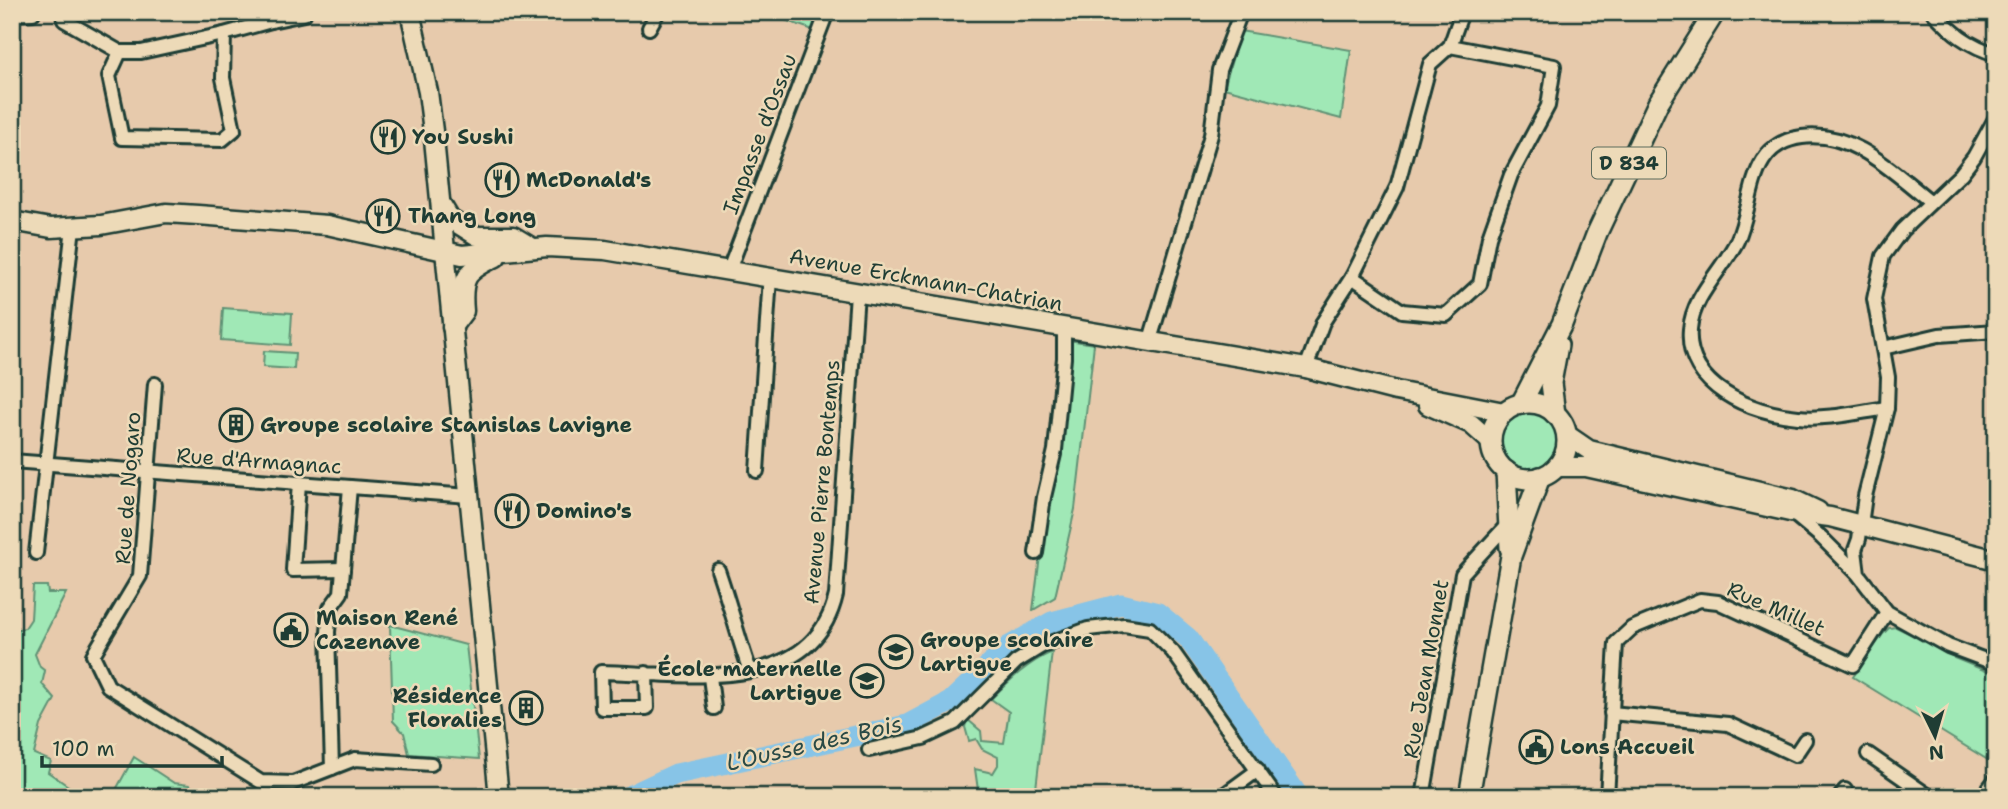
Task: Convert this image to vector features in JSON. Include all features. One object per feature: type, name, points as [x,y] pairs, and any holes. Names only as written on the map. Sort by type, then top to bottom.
[{"type":"main road","name":"D 834","points":[[1513,408],[1562,324],[1597,233],[1658,103],[1715,12]]},
{"type":"main road","name":"D 834","points":[[1555,414],[1551,383],[1562,324]]},
{"type":"main road","points":[[1469,797],[1511,556],[1548,472],[1567,447],[1563,424],[1555,414],[1533,403],[1513,408],[1497,421],[1491,442],[1495,458],[1506,471],[1528,479],[1548,472]]},
{"type":"main road","points":[[1506,471],[1511,556]]},
{"type":"street","points":[[410,12],[428,92],[499,797]]},
{"type":"street","points":[[649,28],[658,12]]},
{"type":"street","name":"Impasse d'Ossau","points":[[729,270],[827,12]]},
{"type":"street","points":[[1150,340],[1211,135],[1219,70],[1241,12]]},
{"type":"street","points":[[1306,368],[1323,322],[1352,278],[1396,187],[1430,64],[1450,46],[1462,12]]},
{"type":"street","points":[[1933,12],[1971,46],[1996,54]]},
{"type":"street","points":[[12,14],[33,13]]},
{"type":"street","points":[[64,20],[120,52],[141,52],[224,34],[273,17],[304,14]]},
{"type":"street","points":[[120,52],[109,76],[122,138],[222,141],[234,130],[223,78],[224,34]]},
{"type":"street","points":[[1352,278],[1402,311],[1446,315],[1480,284],[1489,237],[1511,175],[1548,106],[1554,66],[1450,46]]},
{"type":"street","points":[[1858,574],[1855,550],[1887,408],[1888,377],[1874,299],[1884,256],[1897,236],[1967,166],[1996,117]]},
{"type":"street","points":[[1887,408],[1827,417],[1798,417],[1738,401],[1714,386],[1699,367],[1692,349],[1690,330],[1700,299],[1737,241],[1746,216],[1753,179],[1760,164],[1770,151],[1786,141],[1802,137],[1825,138],[1850,144],[1876,158],[1931,202]]},
{"type":"street","points":[[439,201],[450,219],[463,229],[477,236],[513,236],[533,248]]},
{"type":"street","name":"Avenue Erckmann-Chatrian","points":[[12,221],[51,228],[73,227],[102,225],[166,213],[327,225],[461,255],[533,248],[605,250],[1150,340],[1306,368],[1396,391],[1513,408]]},
{"type":"street","points":[[36,553],[73,227]]},
{"type":"street","points":[[452,327],[464,311],[462,291],[474,267],[512,250]]},
{"type":"street","points":[[757,471],[770,277]]},
{"type":"street","name":"Avenue Pierre Bontemps","points":[[646,673],[647,708],[602,708],[601,672],[646,673],[710,677],[779,664],[809,646],[831,615],[836,595],[857,293]]},
{"type":"street","points":[[1036,553],[1044,497],[1055,450],[1064,358],[1064,327]]},
{"type":"street","points":[[1883,348],[1939,335],[1996,331]]},
{"type":"street","name":"Rue de Nogaro","points":[[155,384],[140,576],[93,655],[108,686],[261,782],[293,783],[355,759],[431,764]]},
{"type":"street","name":"Avenue Erckmann-Chatrian","points":[[1396,391],[1471,424],[1491,442]]},
{"type":"street","points":[[1567,435],[1589,450],[1793,499],[1830,517]]},
{"type":"street","name":"Rue d'Armagnac","points":[[12,461],[469,496]]},
{"type":"street","points":[[1548,472],[1586,467],[1790,512],[1830,517],[1996,560]]},
{"type":"street","points":[[299,483],[293,570],[343,569]]},
{"type":"street","points":[[332,768],[328,632],[330,608],[341,593],[350,487]]},
{"type":"street","points":[[1790,512],[1821,537],[1858,574],[1887,612],[1948,646],[1996,664]]},
{"type":"street","name":"Rue Jean Monnet","points":[[1423,797],[1462,574],[1508,524]]},
{"type":"street","points":[[719,570],[750,671]]},
{"type":"street","name":"Rue Millet","points":[[1607,797],[1616,643],[1632,628],[1700,600],[1718,602],[1853,665],[1887,612]]},
{"type":"street","points":[[869,750],[923,738],[955,723],[1016,662],[1042,646],[1088,629],[1124,625],[1150,629],[1173,652],[1276,797]]},
{"type":"street","points":[[710,677],[714,708]]},
{"type":"street","points":[[1611,713],[1728,723],[1795,755],[1805,740]]},
{"type":"street","points":[[1868,754],[1930,797]]},
{"type":"street","points":[[1221,797],[1258,770]]},
{"type":"street","points":[[1982,797],[1996,779]]},
{"type":"green space","points":[[762,12],[819,12],[820,13],[813,30]]},
{"type":"green space","points":[[1240,31],[1351,50],[1341,119],[1224,88]]},
{"type":"green space","points":[[223,308],[292,313],[290,345],[221,340]]},
{"type":"green space","points":[[1068,340],[1094,344],[1075,509],[1055,597],[1033,610]]},
{"type":"green space","points":[[264,351],[295,353],[294,369],[263,367]]},
{"type":"green space","points":[[1529,412],[1550,420],[1558,441],[1550,462],[1529,470],[1508,462],[1500,441],[1508,420]]},
{"type":"green space","points":[[33,586],[47,586],[48,593],[66,593],[35,654],[40,667],[45,671],[42,684],[55,699],[41,725],[34,754],[51,761],[48,772],[84,797],[12,797],[12,630],[25,628],[31,619]]},
{"type":"green space","points":[[390,625],[466,645],[479,759],[409,754],[404,733],[393,721]]},
{"type":"green space","points":[[1896,627],[1953,654],[1954,658],[1996,675],[1996,765],[1853,677],[1883,634],[1889,628]]},
{"type":"green space","points":[[1052,652],[1035,797],[979,797],[975,769],[993,773],[998,765],[998,757],[982,749],[976,739],[969,741],[965,727],[967,719],[981,731],[982,741],[1004,743],[1009,712],[991,699],[1027,667]]},
{"type":"green space","points":[[134,757],[174,783],[189,785],[210,797],[112,797]]},
{"type":"waterway","name":"L'Ousse des Bois","points":[[627,797],[676,774],[907,725],[950,702],[1008,647],[1052,622],[1121,604],[1158,613],[1188,638],[1299,797]]},
{"type":"place","name":"You Sushi","points":[[388,137]]},
{"type":"place","name":"McDonald's","points":[[502,180]]},
{"type":"place","name":"Thang Long","points":[[383,216]]},
{"type":"place","name":"Groupe scolaire Stanislas Lavigne","points":[[236,425]]},
{"type":"place","name":"Domino's","points":[[512,511]]},
{"type":"place","name":"Maison René Cazenave","points":[[291,630]]},
{"type":"place","name":"Groupe scolaire Lartigue","points":[[896,652]]},
{"type":"place","name":"École maternelle Lartigue","points":[[867,681]]},
{"type":"place","name":"Résidence Floralies","points":[[526,708]]},
{"type":"place","name":"Lons Accueil","points":[[1536,747]]}]
